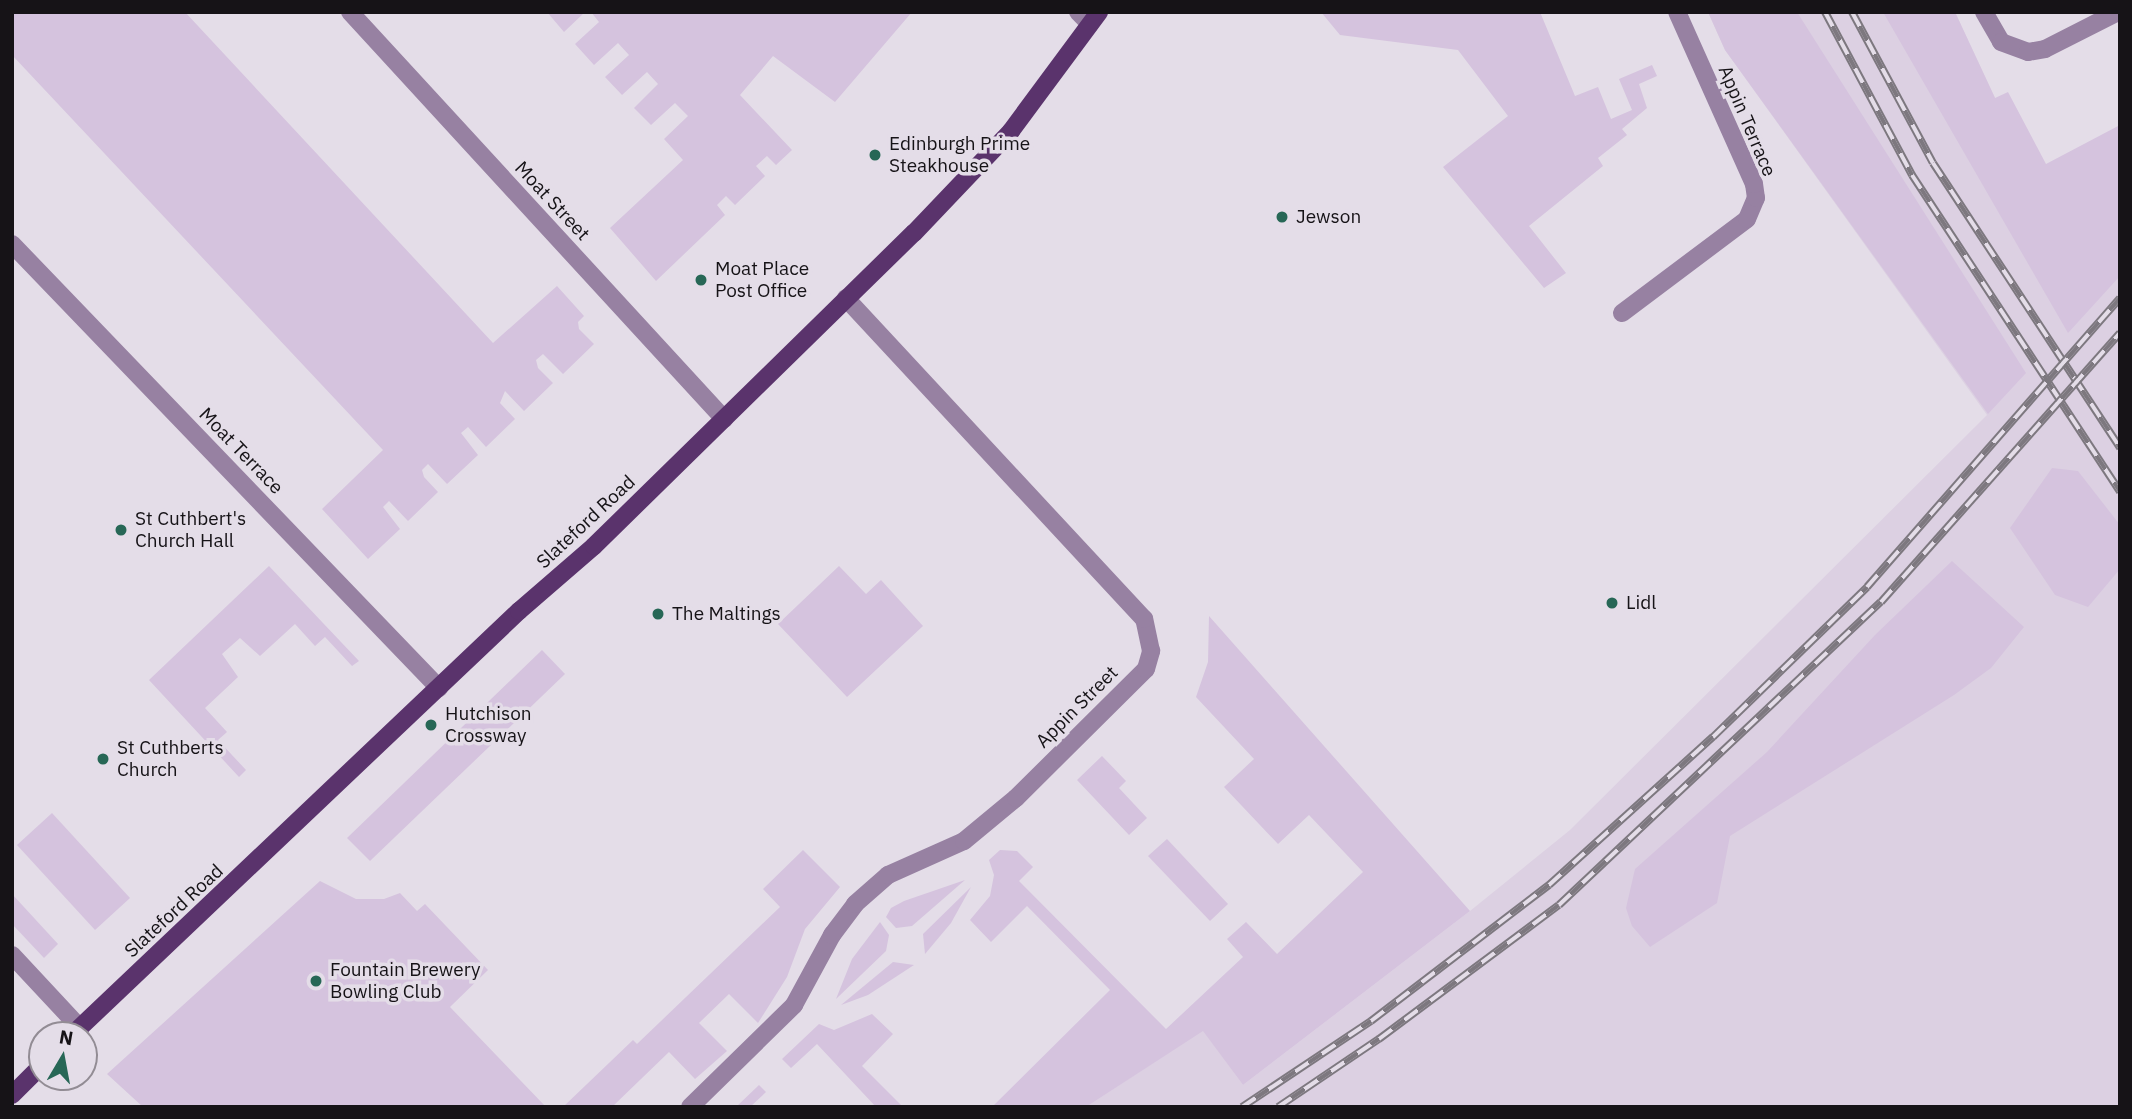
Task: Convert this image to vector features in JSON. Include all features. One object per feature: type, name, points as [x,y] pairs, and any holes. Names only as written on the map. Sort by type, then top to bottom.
[{"type":"main road","name":"Slateford Road","points":[[87,1021],[724,419],[846,298],[1011,131],[1089,16]]},
{"type":"main road","points":[[12,1095],[28,1079]]},
{"type":"street","name":"Moat Street","points":[[349,12],[724,419]]},
{"type":"street","name":"Appin Terrace","points":[[1622,313],[1748,219],[1756,198],[1754,184],[1677,12]]},
{"type":"street","points":[[1984,12],[2001,42],[2028,52],[2045,49],[2118,12]]},
{"type":"street","name":"Moat Terrace","points":[[12,244],[439,688]]},
{"type":"street","name":"Appin Street","points":[[690,1107],[794,1005],[832,935],[855,904],[888,875],[964,841],[1016,798],[1146,669],[1152,651],[1144,618],[846,298]]},
{"type":"street","points":[[12,955],[68,1021]]},
{"type":"shaded area","points":[[12,12],[185,12],[493,343],[557,286],[584,316],[578,322],[579,329],[594,344],[563,374],[543,354],[536,360],[538,368],[553,383],[524,411],[505,391],[500,403],[515,419],[486,447],[468,427],[461,433],[478,455],[447,484],[428,464],[422,470],[424,477],[438,492],[408,521],[389,501],[383,507],[400,529],[368,559],[322,509],[383,450],[12,55]]},
{"type":"shaded area","points":[[547,12],[585,12],[564,32]]},
{"type":"shaded area","points":[[591,12],[912,12],[835,102],[773,56],[740,95],[792,150],[776,165],[767,156],[756,166],[765,176],[735,205],[726,196],[717,205],[725,215],[656,281],[610,228],[683,160],[664,139],[688,116],[675,103],[651,125],[634,108],[658,84],[647,72],[622,95],[605,77],[629,55],[618,43],[594,65],[575,44],[599,22]]},
{"type":"shaded area","points":[[1321,12],[1540,12],[1575,96],[1598,87],[1611,119],[1632,110],[1619,79],[1652,65],[1657,76],[1639,84],[1647,108],[1622,129],[1627,135],[1598,158],[1603,166],[1529,226],[1566,273],[1544,288],[1443,167],[1508,116],[1458,50],[1340,35]]},
{"type":"shaded area","points":[[1708,12],[1955,12],[2004,117],[2098,275],[2120,240],[2120,1107],[1086,1107],[1203,1030],[1243,1085],[1470,911],[1570,830],[1987,415],[1725,50]]},
{"type":"shaded area","points":[[1708,12],[1797,12],[2026,373],[1988,414],[1725,50]]},
{"type":"shaded area","points":[[1883,12],[1955,12],[1995,98],[2008,92],[2046,164],[2120,125],[2120,276],[2068,333]]},
{"type":"shaded area","points":[[2052,468],[2078,471],[2120,525],[2120,569],[2088,607],[2055,595],[2010,528]]},
{"type":"shaded area","points":[[1952,561],[2024,627],[1991,668],[1954,695],[1730,836],[1717,903],[1650,947],[1632,926],[1626,908],[1635,869],[1767,752],[1875,635]]},
{"type":"shaded area","points":[[269,566],[359,661],[352,666],[325,637],[315,646],[295,624],[260,656],[240,638],[222,654],[238,677],[205,708],[227,732],[218,740],[246,770],[239,777],[149,680]]},
{"type":"shaded area","points":[[839,566],[866,594],[881,580],[923,626],[847,697],[778,624]]},
{"type":"shaded area","points":[[1209,616],[1470,911],[1243,1085],[1203,1031],[1086,1107],[992,1107],[1110,990],[1027,906],[991,942],[970,920],[990,896],[994,875],[989,860],[1000,850],[1017,851],[1033,867],[1019,881],[1166,1029],[1243,957],[1227,939],[1246,922],[1277,954],[1363,872],[1309,815],[1278,844],[1224,787],[1254,759],[1196,697],[1208,662]]},
{"type":"shaded area","points":[[542,650],[565,674],[370,861],[347,838]]},
{"type":"shaded area","points":[[1102,756],[1126,781],[1119,788],[1147,818],[1129,835],[1077,780]]},
{"type":"shaded area","points":[[52,813],[130,898],[95,930],[17,845]]},
{"type":"shaded area","points":[[1167,839],[1228,904],[1210,921],[1148,856]]},
{"type":"shaded area","points":[[803,850],[840,887],[805,929],[787,977],[758,1023],[729,994],[699,1023],[727,1051],[695,1079],[669,1052],[612,1107],[563,1107],[633,1040],[637,1044],[780,907],[763,889]]},
{"type":"shaded area","points":[[965,880],[912,926],[896,928],[886,917],[891,908],[904,901]]},
{"type":"shaded area","name":"Fountain Brewery Bowling Club","points":[[320,881],[356,899],[384,899],[400,893],[417,911],[425,904],[488,970],[450,1007],[546,1107],[143,1107],[107,1074]]},
{"type":"shaded area","points":[[971,887],[951,923],[925,954],[923,934]]},
{"type":"shaded area","points":[[12,894],[58,944],[44,958],[12,924]]},
{"type":"shaded area","points":[[880,922],[889,935],[886,951],[836,999],[852,959]]},
{"type":"shaded area","points":[[893,962],[914,965],[868,995],[841,1005]]},
{"type":"shaded area","points":[[872,1014],[893,1034],[862,1066],[903,1107],[876,1107],[817,1044],[791,1068],[782,1059],[819,1024],[834,1030]]},
{"type":"shaded area","points":[[759,1085],[766,1092],[750,1107],[736,1107]]},
{"type":"railway","points":[[1825,12],[1912,175],[2120,492]]},
{"type":"railway","points":[[1852,12],[1933,163],[2120,448]]},
{"type":"railway","points":[[1242,1107],[1371,1021],[1549,885],[1713,737],[1867,587],[2120,298]]},
{"type":"railway","points":[[1278,1107],[1379,1039],[1559,905],[1881,602],[2120,333]]},
{"type":"place","name":"Edinburgh Prime Steakhouse","points":[[875,155]]},
{"type":"place","name":"Jewson","points":[[1282,217]]},
{"type":"place","name":"Moat Place Post Office","points":[[701,280]]},
{"type":"place","name":"St Cuthbert's Church Hall","points":[[121,530]]},
{"type":"place","name":"Lidl","points":[[1612,603]]},
{"type":"place","name":"The Maltings","points":[[658,614]]},
{"type":"place","name":"Hutchison Crossway","points":[[431,725]]},
{"type":"place","name":"St Cuthberts Church","points":[[103,759]]},
{"type":"place","name":"Fountain Brewery Bowling Club","points":[[316,981]]}]
